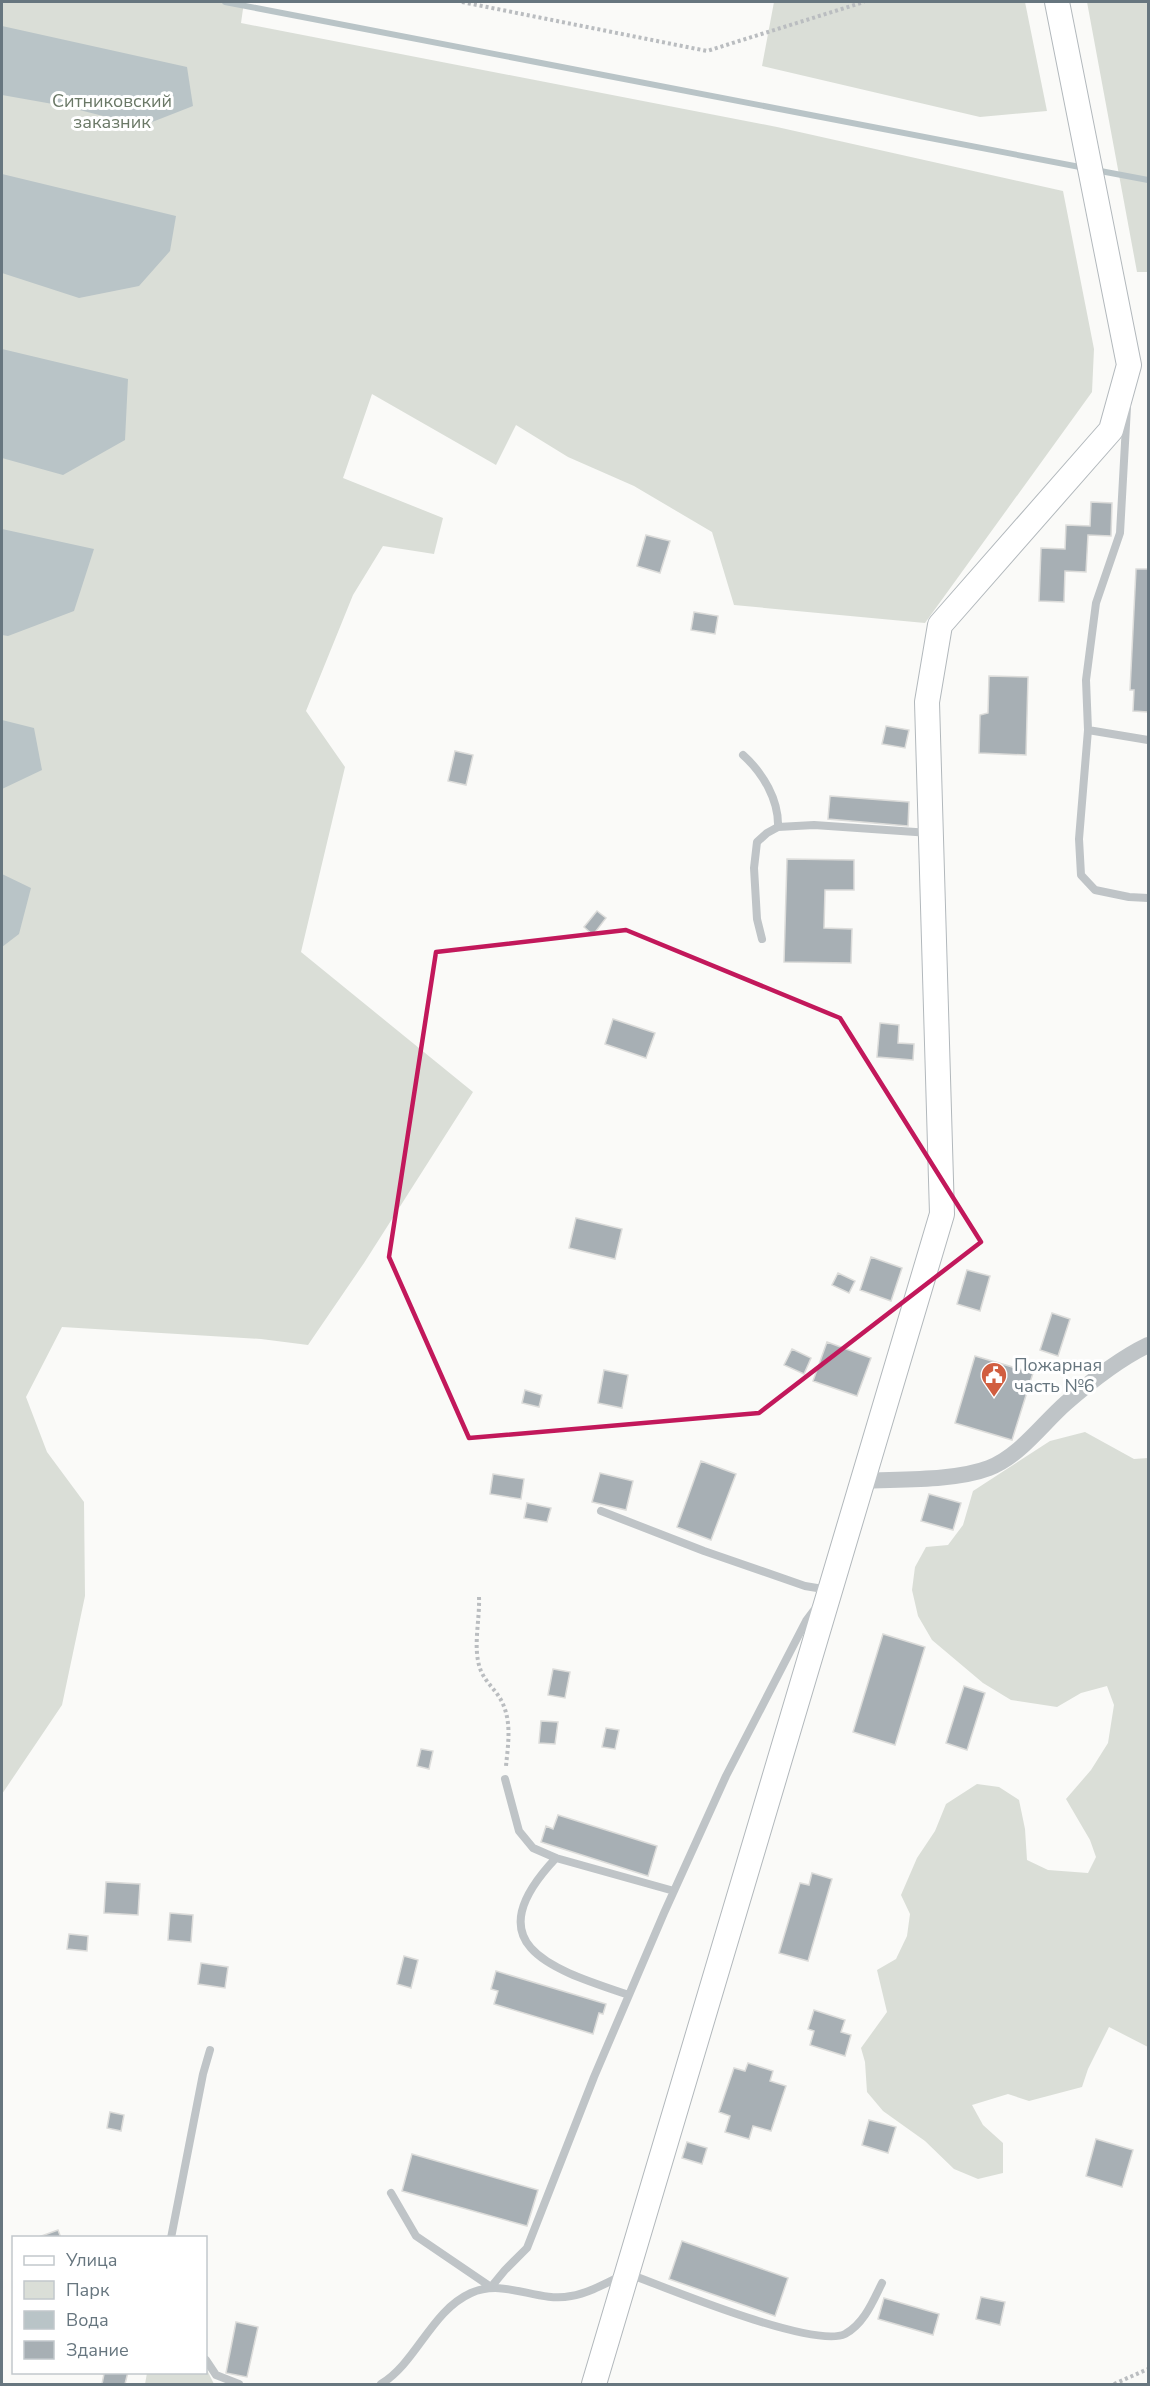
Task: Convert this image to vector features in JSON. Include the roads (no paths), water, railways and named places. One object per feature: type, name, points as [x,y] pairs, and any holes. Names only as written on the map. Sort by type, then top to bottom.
[{"type":"street","points":[[594,2385],[942,1214],[927,702],[940,625],[1111,430],[1129,365],[1057,2]]},
{"type":"street","points":[[862,1481],[970,1474],[992,1467],[1020,1447],[1085,1388],[1131,1353],[1149,1345]]},
{"type":"lane","points":[[1129,365],[1120,533],[1096,603],[1086,680],[1088,730],[1078,839],[1081,875],[1095,890],[1149,898]]},
{"type":"lane","points":[[1088,730],[1149,740]]},
{"type":"lane","points":[[743,755],[754,765],[774,799],[779,817],[778,827]]},
{"type":"lane","points":[[762,939],[756,919],[755,852],[757,842],[766,832],[778,827],[814,825],[930,833]]},
{"type":"lane","points":[[491,2287],[527,2248],[629,1995],[726,1776],[806,1621],[830,1590],[805,1586],[704,1551],[601,1511]]},
{"type":"lane","points":[[505,1779],[519,1831],[533,1848],[556,1858],[674,1891]]},
{"type":"lane","points":[[556,1858],[537,1879],[525,1904],[520,1931],[531,1950],[549,1965],[629,1995]]},
{"type":"lane","points":[[171,2236],[198,2111],[203,2074],[210,2050]]},
{"type":"lane","points":[[391,2193],[416,2236],[491,2287]]},
{"type":"lane","points":[[381,2385],[400,2367],[449,2309],[470,2294],[491,2287],[513,2289],[541,2296],[571,2296],[627,2273],[754,2320],[830,2337],[845,2334],[863,2319],[882,2283]]},
{"type":"lane","points":[[207,2362],[216,2375],[238,2385]]},
{"type":"water","points":[[2,26],[187,67],[193,106],[142,126],[64,106],[2,95]]},
{"type":"water","points":[[2,174],[176,216],[170,251],[139,286],[79,298],[2,273]]},
{"type":"water","points":[[2,349],[128,379],[125,440],[63,475],[2,458]]},
{"type":"water","points":[[2,529],[94,549],[74,611],[8,636],[2,635]]},
{"type":"water","points":[[2,720],[34,728],[42,770],[2,789]]},
{"type":"water","points":[[2,874],[31,888],[19,934],[2,947]]},
{"type":"waterway","points":[[225,2],[1085,168]]},
{"type":"waterway","points":[[1095,170],[1148,180]]},
{"type":"place","name":"Пожарная часть №6","points":[[994,1398]]},
{"type":"park label","name":"Ситниковский заказник","points":[[112,111]]}]
